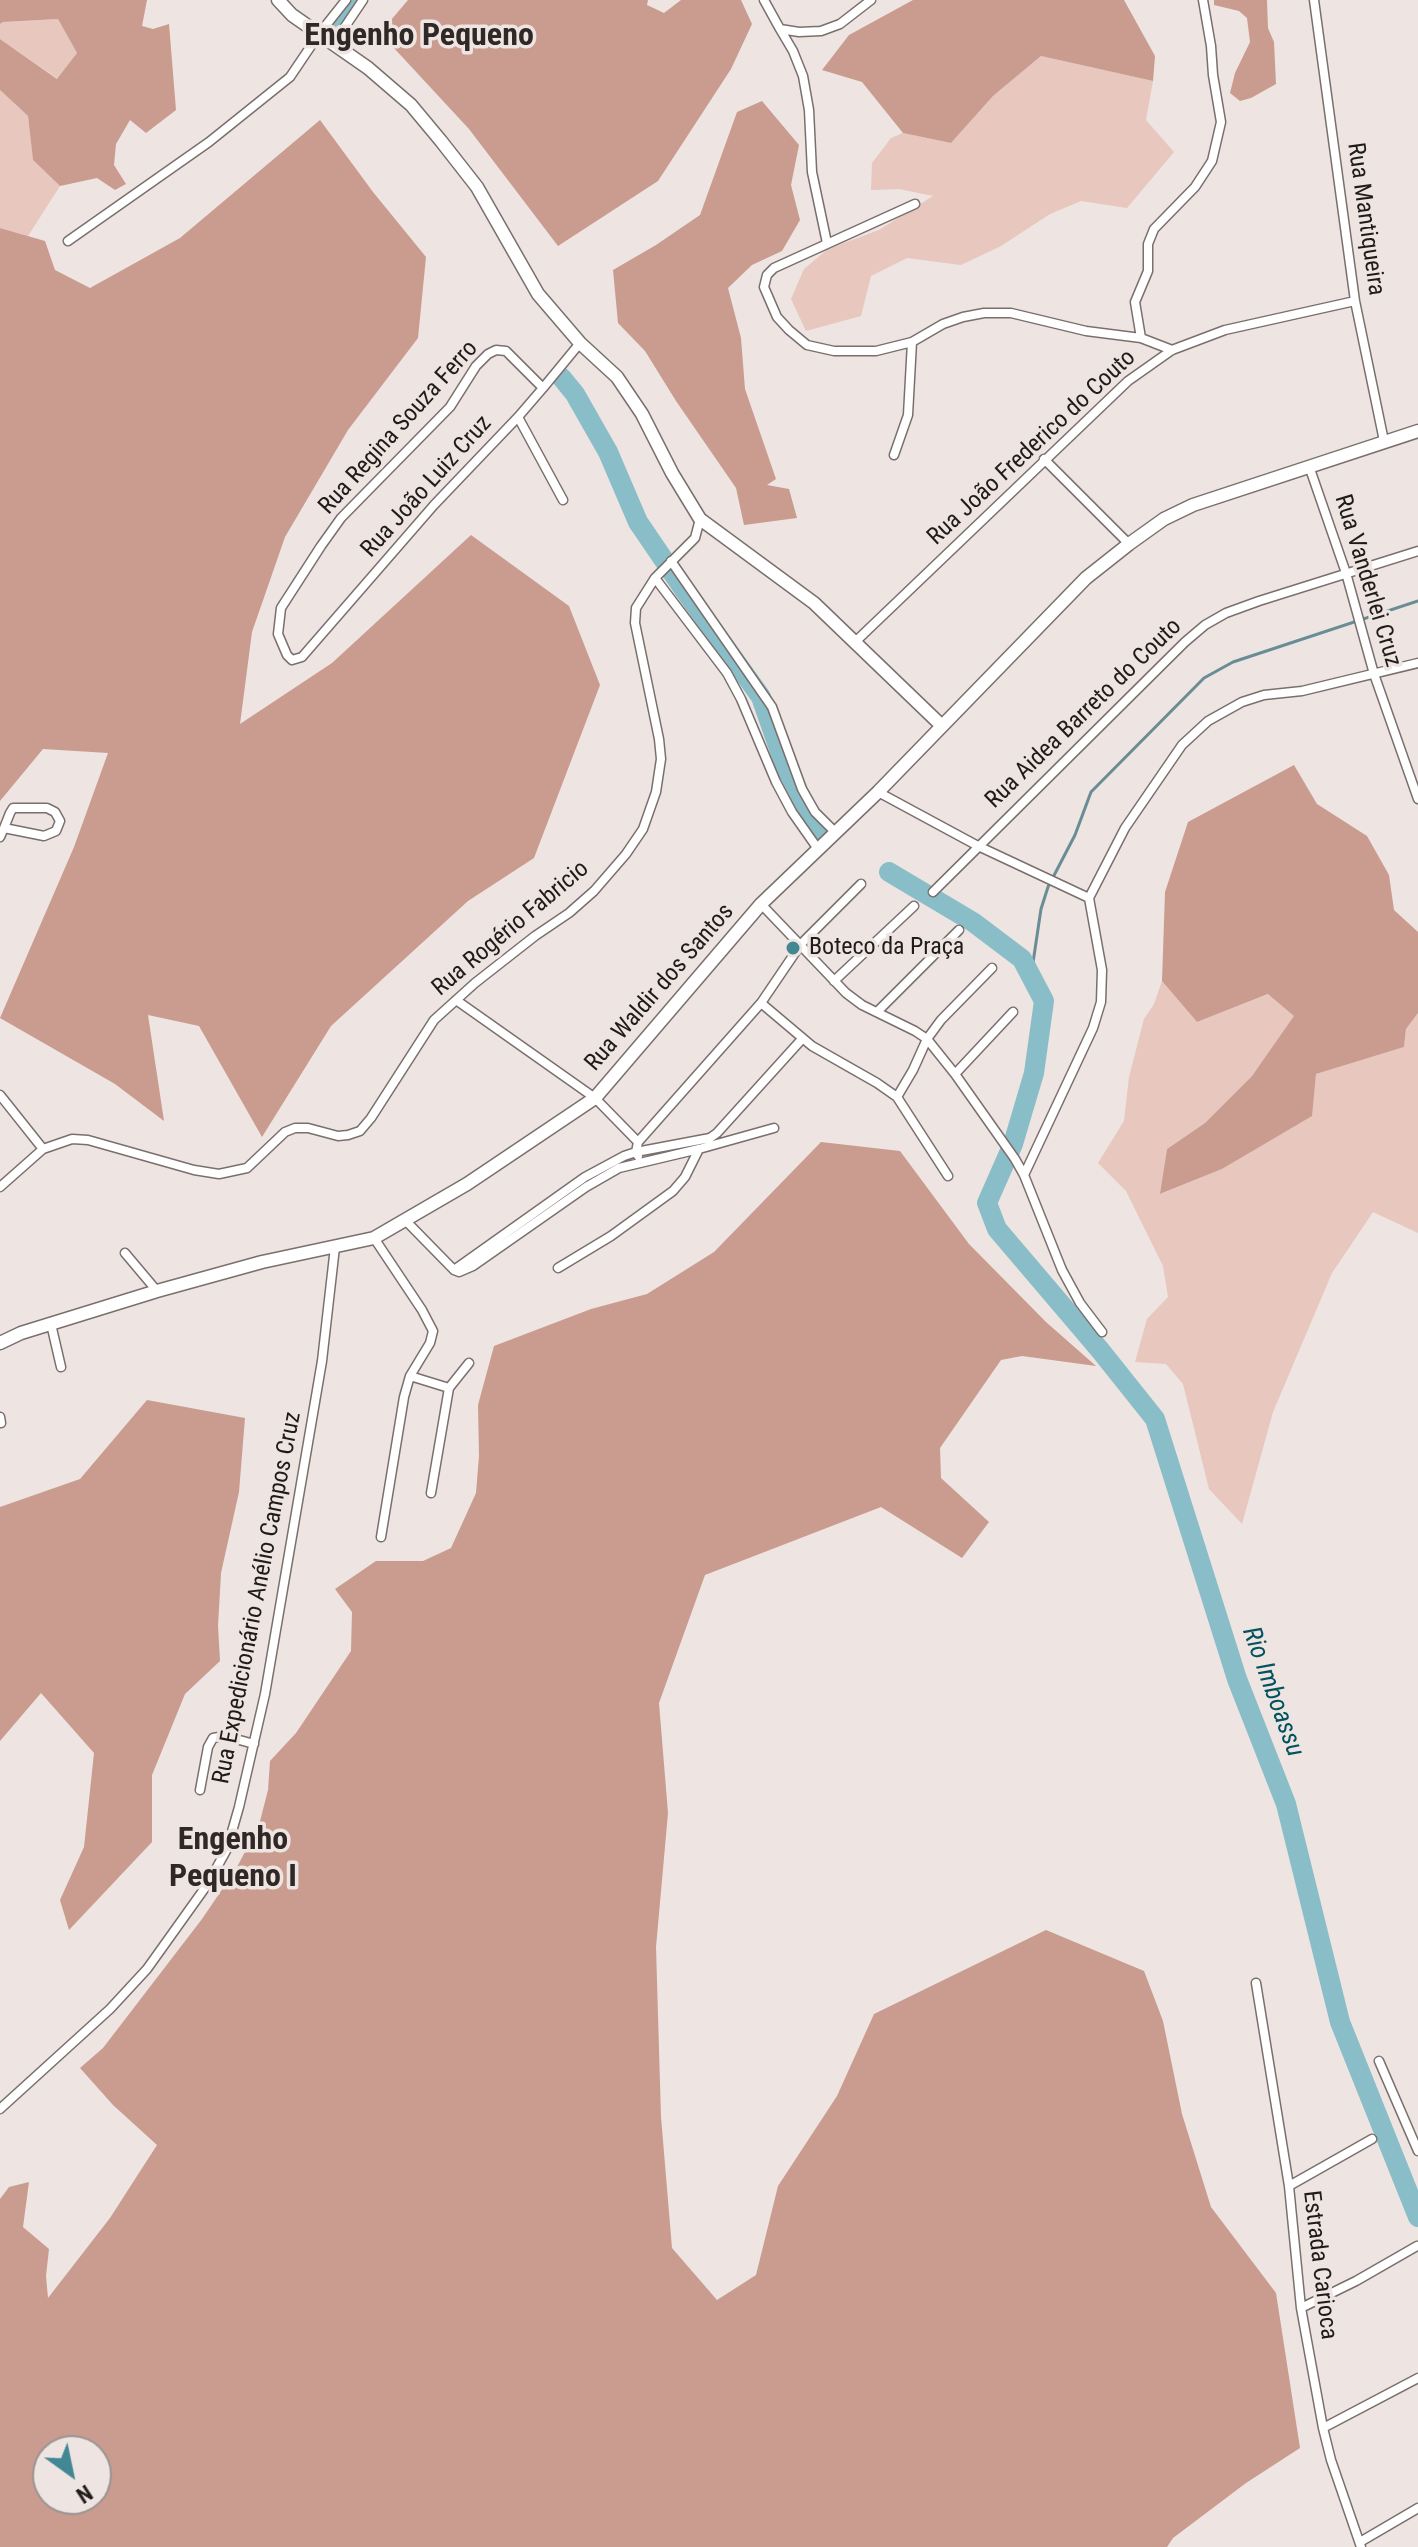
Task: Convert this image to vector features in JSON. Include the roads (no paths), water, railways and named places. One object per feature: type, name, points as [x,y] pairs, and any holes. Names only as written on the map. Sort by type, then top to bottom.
[{"type":"street","points":[[278,0],[292,15],[368,68],[411,105],[441,141],[477,187],[538,294],[580,343],[617,377],[634,401],[700,519],[814,603],[942,726]]},
{"type":"street","points":[[68,241],[250,110],[290,77],[346,0]]},
{"type":"street","points":[[334,43],[363,0]]},
{"type":"street","points":[[764,0],[793,51],[803,76],[809,110],[812,172],[827,243]]},
{"type":"street","points":[[780,29],[821,31],[840,24],[871,0]]},
{"type":"street","points":[[1141,338],[1135,302],[1148,271],[1148,244],[1154,229],[1195,187],[1212,161],[1221,122],[1203,0]]},
{"type":"street","name":"Rua Mantiqueira","points":[[1314,0],[1355,301],[1384,441]]},
{"type":"street","points":[[915,204],[774,268],[767,275],[764,287],[777,317],[807,345],[834,351],[876,351],[912,342],[943,324],[984,313],[1011,313],[1086,331],[1141,338],[1172,350]]},
{"type":"street","name":"Rua João Frederico do Couto","points":[[854,643],[1128,381],[1172,350],[1225,330],[1355,301]]},
{"type":"street","points":[[894,455],[908,415],[912,342]]},
{"type":"street","name":"Rua João Luiz Cruz","points":[[302,657],[434,505],[518,417],[580,343]]},
{"type":"street","name":"Rua Regina Souza Ferro","points":[[302,657],[292,660],[283,647],[278,634],[281,608],[341,518],[450,407],[476,366],[488,354],[496,350],[506,351],[543,388]]},
{"type":"street","points":[[518,417],[563,500]]},
{"type":"street","name":"Rua Waldir dos Santos","points":[[0,1343],[21,1333],[157,1291],[262,1262],[374,1238],[467,1184],[595,1098],[761,904],[878,792],[1086,578],[1164,519],[1193,505],[1418,431]]},
{"type":"street","points":[[1044,459],[1129,544]]},
{"type":"street","name":"Rua Vanderlei Cruz","points":[[1309,466],[1346,573],[1374,674],[1418,799]]},
{"type":"street","name":"Rua Rogério Fabricio","points":[[0,1187],[43,1149],[62,1141],[88,1140],[194,1170],[219,1174],[247,1168],[285,1132],[295,1128],[338,1136],[360,1131],[434,1020],[585,898],[626,854],[643,829],[656,792],[661,759],[635,623],[636,608],[655,578],[695,538],[700,519]]},
{"type":"street","name":"Rua Aidea Barreto do Couto","points":[[933,892],[1205,625],[1237,609],[1418,551]]},
{"type":"street","points":[[671,561],[772,707],[802,789],[815,812],[835,832]]},
{"type":"street","points":[[655,578],[727,673],[776,782],[818,849]]},
{"type":"street","points":[[1024,1175],[1093,1028],[1101,1002],[1102,970],[1089,898],[1125,828],[1182,745],[1208,721],[1242,702],[1418,663]]},
{"type":"street","points":[[878,792],[978,846],[1089,898]]},
{"type":"street","points":[[13,808],[47,808],[55,812],[60,821],[56,831],[44,836],[2,833],[13,808]]},
{"type":"street","points":[[457,1271],[585,1177],[637,1147],[761,1003],[801,944],[861,884]]},
{"type":"street","points":[[761,904],[854,999],[927,1039],[955,1074],[1015,1159],[1062,1270],[1080,1303],[1102,1332]]},
{"type":"street","points":[[834,981],[914,906]]},
{"type":"street","points":[[877,1012],[959,930]]},
{"type":"street","points":[[897,1097],[927,1039],[941,1020],[992,968]]},
{"type":"street","points":[[456,1000],[595,1098],[637,1147],[640,1162]]},
{"type":"street","points":[[761,1003],[802,1039],[897,1097],[948,1176]]},
{"type":"street","points":[[955,1074],[1013,1012]]},
{"type":"street","points":[[637,1147],[710,1138],[802,1039]]},
{"type":"street","points":[[0,1095],[43,1149]]},
{"type":"street","points":[[457,1271],[473,1266],[603,1176],[640,1162],[774,1128]]},
{"type":"street","points":[[558,1268],[611,1236],[673,1191],[685,1177],[699,1149]]},
{"type":"street","points":[[406,1221],[457,1271]]},
{"type":"street","points":[[374,1238],[433,1331],[430,1343],[410,1376],[404,1397],[381,1537]]},
{"type":"street","name":"Rua Expedicionário Anélio Campos Cruz","points":[[0,2109],[110,2009],[147,1969],[207,1885],[227,1849],[265,1694],[322,1361],[335,1247]]},
{"type":"street","points":[[125,1253],[157,1291]]},
{"type":"street","points":[[51,1324],[61,1367]]},
{"type":"street","points":[[431,1493],[449,1388],[469,1363]]},
{"type":"street","points":[[410,1376],[449,1388]]},
{"type":"street","points":[[200,1790],[208,1747],[213,1738],[225,1736],[254,1744]]},
{"type":"street","name":"Estrada Carioca","points":[[1256,1983],[1289,2186],[1301,2308],[1323,2428],[1361,2545]]},
{"type":"street","points":[[1379,2061],[1418,2151]]},
{"type":"street","points":[[1289,2186],[1372,2139]]},
{"type":"street","points":[[1301,2308],[1417,2246]]},
{"type":"street","points":[[1323,2428],[1418,2378]]},
{"type":"street","points":[[1361,2545],[1418,2508]]},
{"type":"waterway","points":[[332,32],[356,0]]},
{"type":"waterway","points":[[562,378],[575,394],[608,452],[638,522],[761,697],[785,766],[819,832]]},
{"type":"waterway","points":[[1031,976],[1041,909],[1048,887],[1075,835],[1091,792],[1204,678],[1233,662],[1418,601]]},
{"type":"waterway","name":"Rio Imboassu","points":[[889,872],[973,922],[1022,959],[1044,1001],[1034,1073],[1013,1144],[987,1203],[997,1229],[1155,1419],[1237,1679],[1286,1804],[1340,2022],[1418,2217]]},
{"type":"place","name":"Boteco da Praça","points":[[793,948]]},
{"type":"district","name":"Engenho Pequeno","points":[[419,37]]},
{"type":"district","name":"Engenho Pequeno I","points":[[233,1860]]}]
